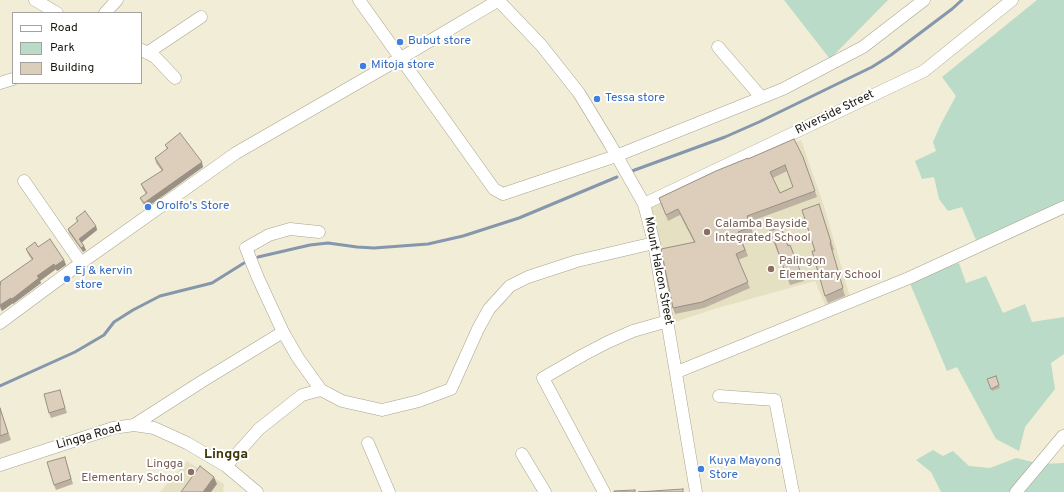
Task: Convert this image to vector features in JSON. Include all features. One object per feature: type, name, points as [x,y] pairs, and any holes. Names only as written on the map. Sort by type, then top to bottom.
[{"type":"street","points":[[35,0],[55,12]]},
{"type":"street","points":[[106,12],[117,0]]},
{"type":"street","points":[[0,323],[236,153],[498,0]]},
{"type":"street","name":"Mount Halcon Street","points":[[498,0],[542,45],[579,94],[644,204],[654,243],[677,372],[696,492]]},
{"type":"street","points":[[361,1],[494,188],[503,194],[616,156],[783,88],[863,47],[924,0]]},
{"type":"street","name":"Riverside Street","points":[[644,204],[924,71],[1012,0]]},
{"type":"street","points":[[144,51],[201,17]]},
{"type":"street","points":[[718,47],[761,97]]},
{"type":"street","points":[[144,51],[155,57],[175,78]]},
{"type":"street","points":[[0,83],[12,79]]},
{"type":"street","points":[[24,181],[80,264]]},
{"type":"street","points":[[677,372],[909,278],[1064,207]]},
{"type":"street","points":[[319,232],[290,229],[269,235],[246,248],[283,332],[298,358],[321,390],[342,401],[382,410],[436,396],[451,389],[478,329],[489,309],[510,286],[528,277],[577,261],[654,243]]},
{"type":"street","points":[[604,492],[543,378],[608,342],[633,331],[668,321]]},
{"type":"street","points":[[134,425],[283,332]]},
{"type":"street","points":[[226,466],[259,429],[302,394],[321,390]]},
{"type":"street","points":[[719,396],[775,400],[794,492]]},
{"type":"street","name":"Lingga Road","points":[[0,465],[113,428],[134,425],[154,428],[187,443],[226,466],[257,492]]},
{"type":"street","points":[[1016,492],[1063,436]]},
{"type":"street","points":[[368,443],[389,492]]},
{"type":"street","points":[[522,454],[545,492]]},
{"type":"shaded area","points":[[801,140],[824,206],[850,297],[826,307],[815,281],[714,309],[675,322],[648,203]]},
{"type":"shaded area","name":"Lingga Elementary School","points":[[187,461],[224,484],[223,492],[160,492]]},
{"type":"green space","points":[[784,0],[888,0],[830,59]]},
{"type":"green space","points":[[1037,0],[1064,0],[1064,201],[976,240],[962,207],[948,211],[939,199],[934,177],[922,179],[915,161],[936,151],[933,142],[956,96],[942,77]]},
{"type":"green space","points":[[959,263],[966,283],[986,276],[1003,313],[1025,304],[1032,322],[1064,317],[1064,354],[1051,363],[1055,389],[1025,427],[1019,451],[996,439],[957,367],[947,371],[909,281]]},
{"type":"green space","points":[[933,450],[943,456],[953,451],[969,466],[990,468],[1016,458],[1041,464],[1064,463],[1064,492],[941,492],[931,472],[916,460]]},
{"type":"building","points":[[180,133],[202,162],[144,203],[140,198],[147,193],[141,184],[163,170],[155,158],[168,148],[165,145]]},
{"type":"building","name":"Calamba Bayside Integrated School","points":[[794,139],[803,157],[815,191],[747,216],[751,227],[738,232],[745,250],[736,254],[748,282],[702,302],[673,308],[661,249],[695,242],[678,209],[666,215],[659,198],[716,171]],"holes":[[[785,165],[793,187],[780,193],[770,172]]]},
{"type":"building","points":[[819,204],[843,288],[825,296],[812,251],[815,251],[802,210]]},
{"type":"building","points":[[85,211],[96,226],[79,239],[84,246],[81,248],[68,229],[78,221],[76,218]]},
{"type":"building","points":[[781,227],[801,273],[787,278],[776,245],[769,231]]},
{"type":"building","points":[[50,239],[64,260],[55,266],[54,264],[37,276],[39,278],[12,299],[11,298],[0,305],[0,282],[33,259],[26,249],[35,242],[38,247]]},
{"type":"building","points":[[996,376],[999,385],[991,389],[987,379]]},
{"type":"building","points":[[60,390],[65,408],[49,413],[44,394]]},
{"type":"building","points":[[0,408],[8,433],[0,436]]},
{"type":"building","points":[[65,457],[71,479],[54,485],[47,462]]},
{"type":"building","points":[[200,466],[214,477],[203,492],[181,492]]},
{"type":"building","points":[[683,489],[683,492],[638,492]]},
{"type":"building","points":[[635,490],[635,492],[614,492],[614,491]]},
{"type":"waterway","points":[[632,171],[725,137],[872,67],[891,55],[962,0]]},
{"type":"waterway","points":[[258,257],[310,245],[328,243],[374,248],[428,244],[463,236],[519,218],[617,177]]},
{"type":"waterway","points":[[0,386],[75,352],[104,335],[114,322],[160,296],[212,283],[244,263]]},
{"type":"place","name":"Bubut store","points":[[400,42]]},
{"type":"place","name":"Mitoja store","points":[[363,66]]},
{"type":"place","name":"Tessa store","points":[[597,99]]},
{"type":"place","name":"Orolfo's Store","points":[[148,207]]},
{"type":"place","name":"Calamba Bayside Integrated School","points":[[707,232]]},
{"type":"place","name":"Palingon Elementary School","points":[[771,269]]},
{"type":"place","name":"Ej & kervin store","points":[[67,279]]},
{"type":"place","name":"Kuya Mayong Store","points":[[701,469]]},
{"type":"place","name":"Lingga Elementary School","points":[[191,472]]},
{"type":"district","name":"Lingga","points":[[226,455]]}]
